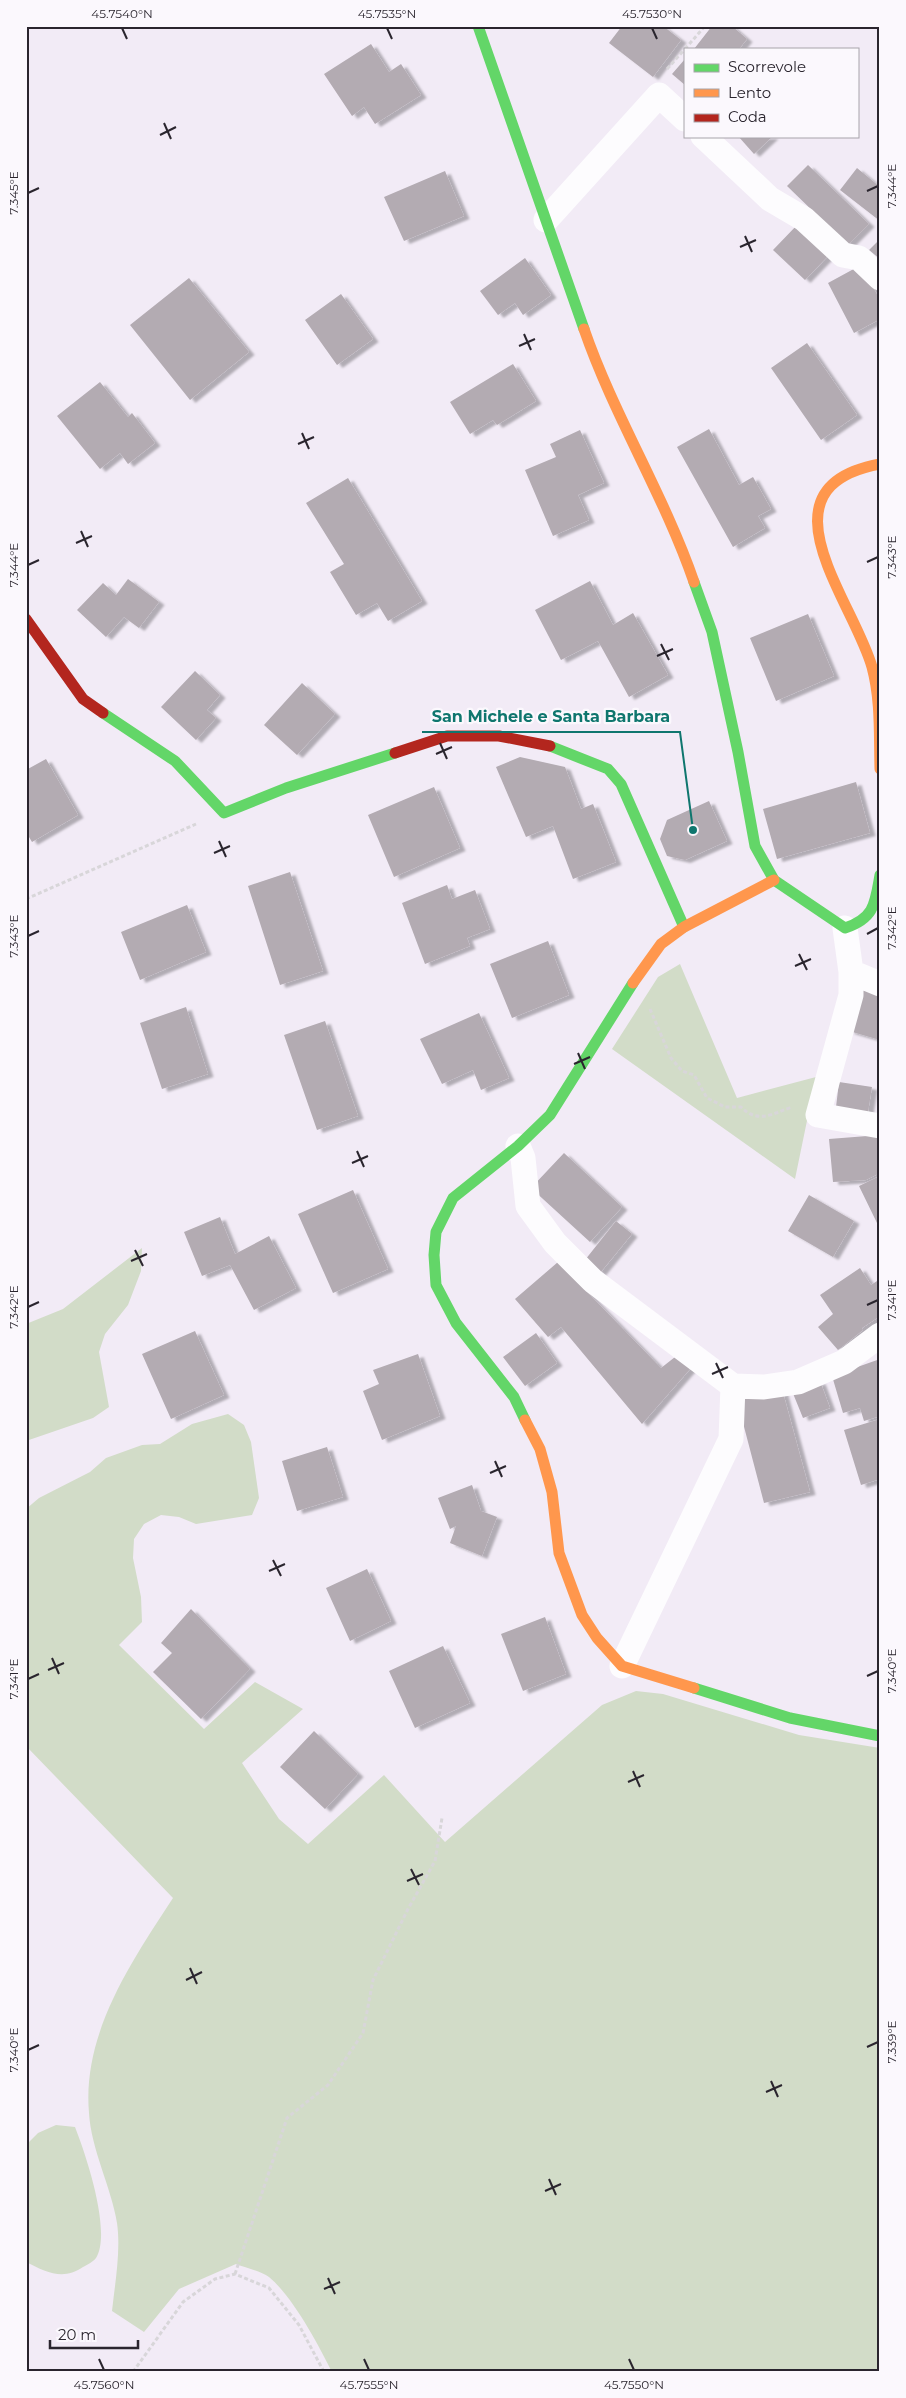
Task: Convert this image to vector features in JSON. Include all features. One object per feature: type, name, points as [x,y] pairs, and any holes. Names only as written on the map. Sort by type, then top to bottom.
[{"type":"street","points":[[478,26],[599,372],[679,537],[712,632],[738,752],[755,846],[774,880],[845,928],[861,925],[874,911],[880,876]]},
{"type":"street","points":[[546,220],[659,95],[684,119]]},
{"type":"street","points":[[705,138],[770,199],[804,220],[843,255],[859,258],[880,278]]},
{"type":"street","points":[[880,464],[865,466],[847,472],[830,484],[819,506],[817,528],[826,557],[872,667],[879,715],[880,769]]},
{"type":"street","points":[[26,619],[83,699],[175,760],[224,813],[286,788],[447,736],[499,736],[556,747],[608,769],[621,784],[684,927]]},
{"type":"street","points":[[774,880],[684,927],[661,944],[647,961],[550,1115],[518,1146],[454,1198],[436,1232],[434,1255],[436,1285],[456,1323],[514,1397],[540,1449],[552,1492],[559,1553],[582,1615],[596,1638],[622,1666],[666,1682],[790,1718],[880,1736]]},
{"type":"street","points":[[845,928],[851,972],[851,995],[820,1101],[818,1115],[880,1126]]},
{"type":"street","points":[[851,972],[880,984]]},
{"type":"street","points":[[518,1146],[523,1158],[528,1206],[555,1243],[593,1281],[733,1386],[764,1387],[798,1382],[844,1362],[880,1335]]},
{"type":"street","points":[[622,1666],[731,1439],[733,1386]]},
{"type":"path","points":[[686,48],[706,26]]},
{"type":"path","points":[[26,899],[148,844],[224,813]]},
{"type":"path","points":[[650,1002],[650,1009],[671,1058],[682,1071],[694,1076],[707,1098],[725,1107],[741,1107],[750,1115],[762,1117],[820,1101]]},
{"type":"path","points":[[235,2274],[288,2118],[328,2085],[363,2033],[373,1980],[408,1909],[435,1861],[442,1818]]},
{"type":"path","points":[[133,2372],[183,2302],[215,2279],[235,2274],[269,2288],[299,2325],[324,2372]]},
{"type":"green space","points":[[680,964],[737,1098],[816,1077],[795,1179],[612,1049],[658,977]]},
{"type":"green space","points":[[142,1248],[141,1271],[128,1305],[105,1334],[99,1352],[109,1407],[93,1418],[26,1441],[26,1324],[63,1309]]},
{"type":"green space","points":[[228,1414],[244,1425],[251,1442],[259,1498],[252,1515],[196,1524],[179,1517],[161,1515],[144,1524],[134,1539],[133,1558],[141,1597],[142,1622],[119,1645],[204,1729],[255,1682],[303,1709],[242,1763],[279,1819],[308,1844],[384,1775],[445,1842],[602,1705],[636,1691],[663,1694],[799,1735],[880,1748],[880,2372],[332,2372],[320,2348],[287,2296],[266,2275],[236,2264],[179,2289],[144,2332],[112,2311],[118,2256],[118,2234],[114,2209],[93,2140],[89,2113],[89,2083],[93,2055],[113,1999],[142,1947],[173,1898],[26,1746],[26,1509],[39,1498],[90,1472],[106,1458],[142,1445],[160,1444],[192,1424]]},
{"type":"green space","points":[[56,2125],[75,2127],[96,2193],[101,2230],[100,2246],[96,2258],[68,2274],[54,2274],[26,2262],[26,2145],[38,2133]]},
{"type":"building","points":[[622,26],[663,26],[681,40],[653,77],[609,43]]},
{"type":"building","points":[[712,26],[732,26],[747,39],[740,48],[695,48]]},
{"type":"building","points":[[371,44],[389,72],[401,64],[421,95],[375,124],[364,107],[352,116],[324,74]]},
{"type":"building","points":[[684,60],[684,84],[672,74]]},
{"type":"building","points":[[740,138],[771,138],[754,154]]},
{"type":"building","points":[[808,165],[869,224],[848,245],[787,186]]},
{"type":"building","points":[[857,168],[880,187],[880,221],[840,190]]},
{"type":"building","points":[[445,171],[464,216],[404,241],[384,197]]},
{"type":"building","points":[[798,224],[829,255],[805,280],[773,250]]},
{"type":"building","points":[[880,239],[880,259],[869,250]]},
{"type":"building","points":[[525,258],[551,295],[523,315],[515,303],[498,315],[480,291]]},
{"type":"building","points":[[861,265],[880,300],[880,319],[854,333],[828,283]]},
{"type":"building","points":[[189,278],[249,352],[190,400],[130,325]]},
{"type":"building","points":[[341,294],[373,339],[337,365],[305,320]]},
{"type":"building","points":[[807,343],[857,415],[821,440],[771,368]]},
{"type":"building","points":[[513,364],[536,401],[497,425],[493,420],[470,434],[450,402]]},
{"type":"building","points":[[100,382],[128,417],[132,413],[155,443],[128,464],[120,453],[100,469],[57,416]]},
{"type":"building","points":[[709,429],[739,485],[753,477],[771,509],[758,516],[765,528],[733,547],[677,447]]},
{"type":"building","points":[[580,430],[604,483],[578,495],[589,520],[553,536],[525,470],[556,457],[550,444]]},
{"type":"building","points":[[348,478],[422,601],[388,621],[377,603],[356,615],[330,572],[344,564],[306,503]]},
{"type":"building","points":[[128,579],[159,602],[139,628],[124,617],[106,637],[77,610],[103,583],[116,595]]},
{"type":"building","points":[[590,581],[613,625],[633,613],[668,675],[629,697],[598,641],[561,660],[535,610]]},
{"type":"building","points":[[808,614],[834,676],[776,701],[750,638]]},
{"type":"building","points":[[195,671],[220,695],[207,710],[216,718],[196,740],[161,707]]},
{"type":"building","points":[[302,683],[335,714],[297,755],[264,725]]},
{"type":"building","points":[[520,757],[565,767],[581,809],[593,804],[616,862],[573,879],[553,826],[526,837],[496,767]]},
{"type":"building","points":[[46,759],[78,815],[32,842],[26,832],[26,770]]},
{"type":"building","points":[[856,782],[870,833],[777,859],[763,809]]},
{"type":"building","points":[[434,787],[460,848],[394,877],[368,815]]},
{"type":"building","points":[[709,801],[727,841],[685,860],[667,856],[660,839],[667,820]]},
{"type":"building","points":[[290,872],[323,971],[280,985],[248,886]]},
{"type":"building","points":[[447,885],[452,899],[475,890],[490,929],[467,938],[470,946],[425,964],[402,903]]},
{"type":"building","points":[[187,905],[206,952],[140,980],[121,932]]},
{"type":"building","points":[[548,941],[569,995],[512,1018],[490,964]]},
{"type":"building","points":[[862,989],[880,994],[880,1040],[849,1031]]},
{"type":"building","points":[[186,1007],[208,1074],[162,1089],[140,1023]]},
{"type":"building","points":[[479,1013],[509,1078],[481,1090],[473,1070],[442,1084],[420,1039]]},
{"type":"building","points":[[325,1021],[358,1116],[317,1130],[284,1035]]},
{"type":"building","points":[[839,1082],[872,1087],[868,1112],[836,1107]]},
{"type":"building","points":[[880,1135],[880,1173],[866,1180],[833,1182],[829,1139]]},
{"type":"building","points":[[564,1153],[622,1207],[590,1242],[531,1188]]},
{"type":"building","points":[[880,1176],[880,1221],[877,1223],[859,1186]]},
{"type":"building","points":[[353,1190],[388,1269],[333,1293],[298,1214]]},
{"type":"building","points":[[809,1195],[854,1221],[833,1257],[788,1231]]},
{"type":"building","points":[[220,1217],[235,1254],[269,1236],[296,1288],[254,1310],[230,1265],[202,1276],[184,1232]]},
{"type":"building","points":[[616,1221],[632,1234],[600,1273],[585,1260]]},
{"type":"building","points":[[558,1262],[661,1368],[675,1357],[691,1368],[642,1424],[561,1327],[548,1337],[515,1299]]},
{"type":"building","points":[[860,1268],[871,1285],[880,1279],[880,1316],[862,1328],[863,1330],[838,1350],[818,1327],[833,1314],[820,1295]]},
{"type":"building","points":[[195,1331],[224,1395],[171,1419],[142,1354]]},
{"type":"building","points":[[536,1333],[557,1363],[525,1386],[503,1357]]},
{"type":"building","points":[[418,1354],[440,1416],[382,1440],[363,1391],[379,1384],[373,1370]]},
{"type":"building","points":[[880,1359],[880,1416],[864,1421],[860,1408],[843,1413],[832,1376]]},
{"type":"building","points":[[820,1381],[830,1408],[803,1418],[792,1391]]},
{"type":"building","points":[[782,1389],[810,1492],[764,1503],[737,1400]]},
{"type":"building","points":[[880,1419],[880,1479],[861,1485],[844,1430]]},
{"type":"building","points":[[327,1447],[343,1497],[297,1511],[282,1461]]},
{"type":"building","points":[[472,1485],[481,1511],[497,1517],[482,1556],[450,1543],[456,1526],[450,1529],[438,1498]]},
{"type":"building","points":[[367,1569],[391,1621],[350,1641],[326,1588]]},
{"type":"building","points":[[191,1609],[250,1669],[201,1719],[153,1672],[172,1653],[161,1643]]},
{"type":"building","points":[[545,1617],[566,1674],[523,1691],[501,1634]]},
{"type":"building","points":[[443,1646],[470,1703],[415,1728],[389,1671]]},
{"type":"building","points":[[314,1731],[358,1774],[325,1809],[280,1767]]},
{"type":"traffic: fast","points":[[478,26],[584,329]]},
{"type":"traffic: fast","points":[[694,582],[712,632],[738,752],[755,846],[774,880],[845,928],[862,919],[872,908],[877,894],[880,875]]},
{"type":"traffic: fast","points":[[103,713],[175,761],[224,813],[286,788],[395,753]]},
{"type":"traffic: fast","points":[[550,746],[608,769],[621,784],[684,927]]},
{"type":"traffic: fast","points":[[525,1420],[514,1397],[456,1323],[436,1285],[434,1255],[436,1232],[453,1198],[518,1146],[550,1115],[633,983]]},
{"type":"traffic: fast","points":[[694,1688],[790,1718],[880,1736]]},
{"type":"traffic: slow","points":[[584,329],[596,361],[668,518],[694,582]]},
{"type":"traffic: slow","points":[[880,464],[843,477],[823,496],[818,521],[822,549],[833,579],[862,640],[872,667],[878,705],[880,769]]},
{"type":"traffic: slow","points":[[633,983],[661,944],[684,927],[774,880]]},
{"type":"traffic: slow","points":[[525,1420],[540,1449],[552,1492],[559,1553],[582,1615],[597,1638],[622,1666],[694,1688]]},
{"type":"traffic: jam","points":[[26,619],[83,699],[103,713]]},
{"type":"traffic: jam","points":[[395,753],[447,736],[499,736],[550,746]]},
{"type":"place","name":"San Michele e Santa Barbara","points":[[693,830]]}]
